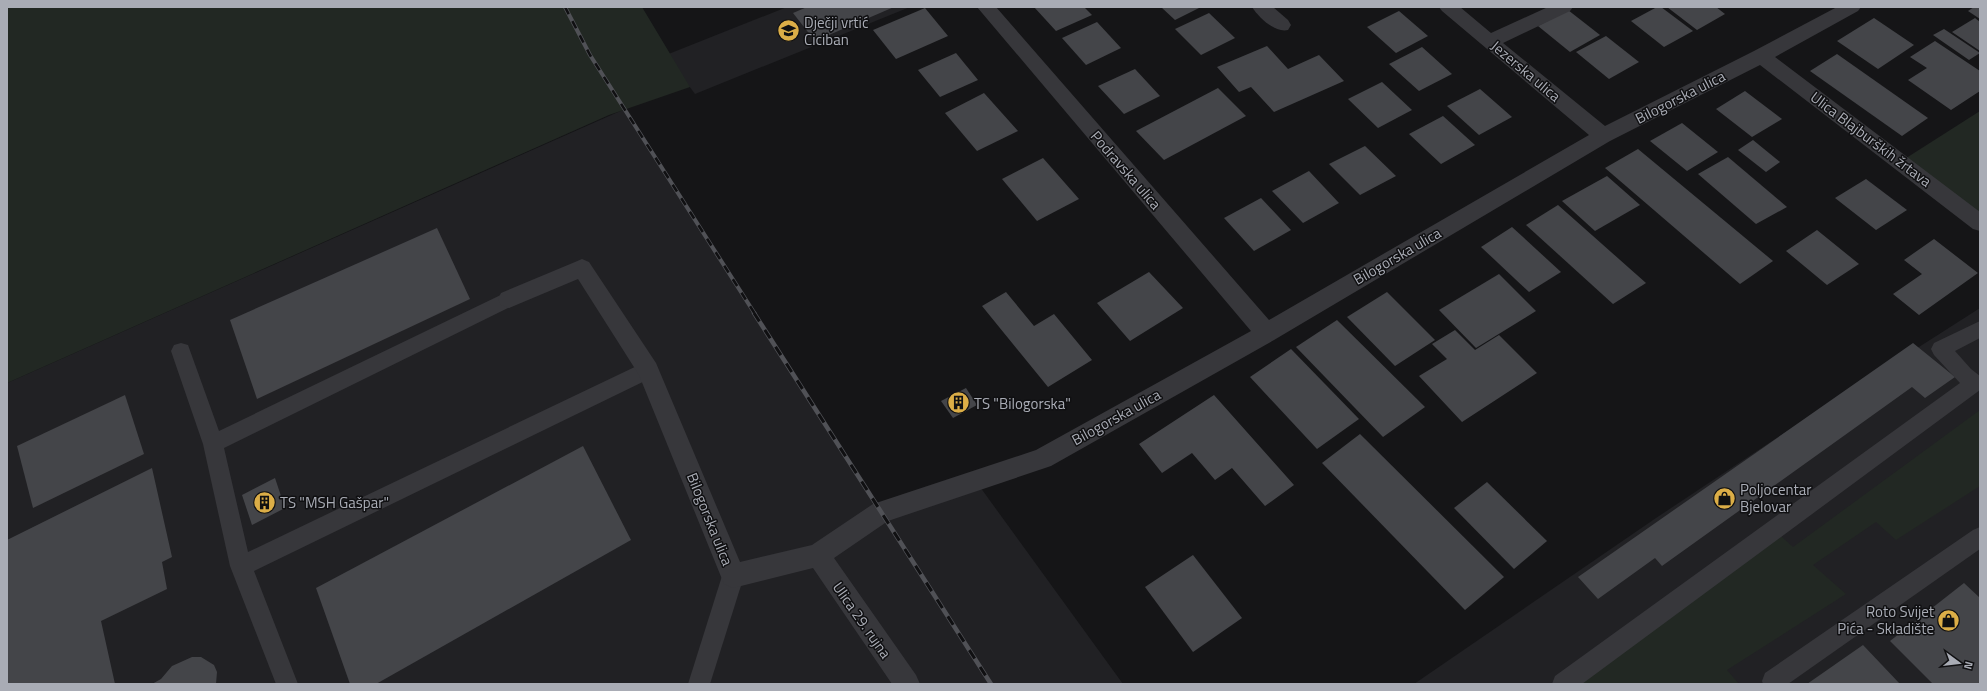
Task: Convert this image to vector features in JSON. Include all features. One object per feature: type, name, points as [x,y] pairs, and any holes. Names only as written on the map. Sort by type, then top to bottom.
[{"type":"street","name":"Podravska ulica","points":[[986,7],[1266,333]]},
{"type":"street","points":[[1261,7],[1282,25]]},
{"type":"street","name":"Jezerska ulica","points":[[1448,7],[1603,136]]},
{"type":"street","points":[[1490,41],[1564,7]]},
{"type":"street","name":"Bilogorska ulica","points":[[509,299],[582,268],[648,370],[733,576],[818,555],[881,512],[1043,458],[1266,333],[1603,136],[1761,56],[1852,7]]},
{"type":"street","name":"Ulica Blajburških žrtava","points":[[1761,56],[1980,223]]},
{"type":"street","name":"Ulica 29. rujna","points":[[818,555],[907,684]]},
{"type":"lane","points":[[213,444],[509,299]]},
{"type":"lane","points":[[1563,684],[1974,383],[1964,375],[1941,349],[1980,329]]},
{"type":"lane","points":[[181,350],[213,444],[241,566],[287,684]]},
{"type":"lane","points":[[241,566],[648,370]]},
{"type":"lane","points":[[1980,524],[1977,527],[1980,530]]},
{"type":"lane","points":[[1773,681],[1980,537]]},
{"type":"lane","points":[[699,684],[733,576]]},
{"type":"shaded area","points":[[7,7],[642,7],[690,87],[609,115],[7,383]]},
{"type":"shaded area","name":"Dječji vrtić Ciciban","points":[[787,7],[910,7],[695,94],[666,55]]},
{"type":"shaded area","points":[[625,109],[881,511],[975,480],[1123,684],[7,684],[7,383]]},
{"type":"shaded area","points":[[1980,111],[1980,223],[1900,162]]},
{"type":"shaded area","points":[[1980,308],[1980,684],[1414,684],[1656,518],[1778,437]]},
{"type":"shaded area","points":[[1980,410],[1980,486],[1896,540],[1876,522],[1813,565],[1846,594],[1727,670],[1739,684],[1563,684],[1774,530],[1793,547]]},
{"type":"building","points":[[807,7],[894,7],[815,41],[793,13]]},
{"type":"building","points":[[1034,7],[1084,7],[1092,15],[1056,31]]},
{"type":"building","points":[[1161,7],[1201,7],[1175,20]]},
{"type":"building","points":[[1657,7],[1661,7],[1693,31],[1664,47],[1631,21]]},
{"type":"building","points":[[1667,7],[1716,7],[1725,14],[1697,30]]},
{"type":"building","points":[[1974,7],[1980,7],[1980,19],[1968,11]]},
{"type":"building","points":[[925,8],[948,36],[896,59],[873,30]]},
{"type":"building","points":[[1568,10],[1600,35],[1570,52],[1538,26]]},
{"type":"building","points":[[1399,11],[1428,36],[1396,53],[1367,27]]},
{"type":"building","points":[[1209,13],[1235,38],[1201,55],[1175,29]]},
{"type":"building","points":[[1874,18],[1914,45],[1878,69],[1837,41]]},
{"type":"building","points":[[1975,18],[1980,22],[1980,51],[1952,32]]},
{"type":"building","points":[[1097,22],[1121,48],[1086,65],[1062,38]]},
{"type":"building","points":[[1944,29],[1980,53],[1969,60],[1933,35]]},
{"type":"building","points":[[1606,36],[1639,62],[1609,79],[1576,52]]},
{"type":"building","points":[[1935,41],[1980,71],[1980,91],[1951,110],[1908,80],[1927,68],[1910,57]]},
{"type":"building","points":[[1267,46],[1288,69],[1319,55],[1344,81],[1274,112],[1251,87],[1239,92],[1217,67]]},
{"type":"building","points":[[1422,47],[1452,74],[1419,91],[1389,64]]},
{"type":"building","points":[[956,53],[978,80],[940,97],[918,70]]},
{"type":"building","points":[[1837,54],[1928,118],[1902,136],[1810,71]]},
{"type":"building","points":[[1135,69],[1160,96],[1124,114],[1098,86]]},
{"type":"building","points":[[1382,82],[1412,110],[1378,128],[1348,99]]},
{"type":"building","points":[[1218,88],[1246,116],[1164,160],[1136,131]]},
{"type":"building","points":[[1480,89],[1512,117],[1479,135],[1447,106]]},
{"type":"building","points":[[1745,91],[1782,119],[1752,137],[1716,109]]},
{"type":"building","points":[[984,93],[1018,131],[977,151],[945,113]]},
{"type":"building","points":[[1443,116],[1475,145],[1441,164],[1409,134]]},
{"type":"building","points":[[1682,123],[1718,152],[1687,171],[1650,141]]},
{"type":"building","points":[[1753,140],[1780,162],[1766,172],[1738,150]]},
{"type":"building","points":[[1365,146],[1396,176],[1360,195],[1329,164]]},
{"type":"building","points":[[1638,149],[1773,261],[1740,284],[1605,168]]},
{"type":"building","points":[[1728,157],[1787,207],[1756,224],[1698,174]]},
{"type":"building","points":[[1043,158],[1079,199],[1037,221],[1002,179]]},
{"type":"building","points":[[1309,171],[1339,203],[1303,223],[1272,191]]},
{"type":"building","points":[[1607,176],[1640,205],[1595,231],[1562,201]]},
{"type":"building","points":[[1866,179],[1907,210],[1876,230],[1835,198]]},
{"type":"building","points":[[1261,198],[1291,230],[1254,251],[1224,218]]},
{"type":"building","points":[[1558,205],[1646,283],[1613,304],[1526,225]]},
{"type":"building","points":[[1512,227],[1561,272],[1529,292],[1481,247]]},
{"type":"building","points":[[437,228],[470,299],[257,399],[230,320]]},
{"type":"building","points":[[1817,230],[1859,264],[1827,285],[1786,251]]},
{"type":"building","points":[[1934,239],[1978,273],[1919,315],[1893,294],[1922,274],[1904,260]]},
{"type":"building","points":[[1149,272],[1183,308],[1130,341],[1097,303]]},
{"type":"building","points":[[1499,274],[1536,311],[1476,348],[1439,310]]},
{"type":"building","points":[[1006,292],[1034,326],[1054,314],[1092,360],[1048,387],[982,306]]},
{"type":"building","points":[[1387,292],[1435,340],[1395,366],[1347,317]]},
{"type":"building","points":[[1337,320],[1425,407],[1383,437],[1296,347]]},
{"type":"building","points":[[1455,330],[1475,350],[1499,335],[1537,373],[1462,422],[1419,376],[1447,359],[1432,344]]},
{"type":"building","name":"Poljocentar Bjelovar","points":[[1913,343],[1955,377],[1925,398],[1912,387],[1662,566],[1655,558],[1598,599],[1578,577]]},
{"type":"building","points":[[1291,349],[1359,419],[1317,449],[1250,377]]},
{"type":"building","name":"TS \"Bilogorska\"","points":[[966,388],[977,405],[953,418],[941,401]]},
{"type":"building","points":[[125,395],[144,454],[33,508],[17,446]]},
{"type":"building","points":[[1214,395],[1294,485],[1265,506],[1232,468],[1215,480],[1192,453],[1162,473],[1139,444]]},
{"type":"building","points":[[1360,434],[1504,577],[1465,610],[1322,463]]},
{"type":"building","points":[[583,446],[631,540],[376,684],[350,684],[316,588]]},
{"type":"building","points":[[152,468],[172,557],[162,562],[167,589],[101,621],[115,684],[7,684],[7,540]]},
{"type":"building","name":"TS \"MSH Gašpar\"","points":[[275,478],[285,508],[252,525],[242,495]]},
{"type":"building","points":[[1487,482],[1547,541],[1514,569],[1454,508]]},
{"type":"building","points":[[1193,555],[1242,618],[1193,652],[1145,587]]},
{"type":"building","name":"Roto Svijet Pića - Skladište","points":[[1964,583],[1980,598],[1980,684],[1933,684],[1890,641]]},
{"type":"building","points":[[1863,645],[1900,684],[1807,684]]},
{"type":"building","points":[[192,657],[201,657],[214,665],[217,672],[216,684],[152,684],[161,679],[172,666]]},
{"type":"railway","points":[[565,7],[590,55],[755,314]]},
{"type":"railway","points":[[754,313],[991,684]]},
{"type":"place","name":"Dječji vrtić Ciciban","points":[[789,31]]},
{"type":"place","name":"TS \"Bilogorska\"","points":[[959,403]]},
{"type":"place","name":"Poljocentar Bjelovar","points":[[1724,498]]},
{"type":"place","name":"TS \"MSH Gašpar\"","points":[[264,502]]},
{"type":"place","name":"Roto Svijet Pića - Skladište","points":[[1949,620]]}]
